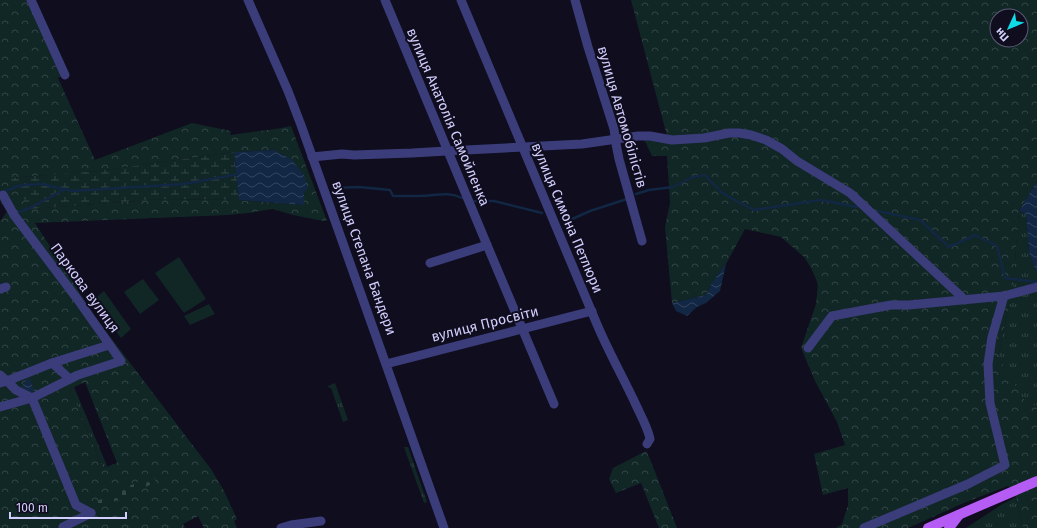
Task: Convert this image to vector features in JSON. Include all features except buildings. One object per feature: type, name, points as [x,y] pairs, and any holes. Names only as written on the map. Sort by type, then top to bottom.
[{"type":"main road","points":[[928,528],[1037,481]]},
{"type":"main road","points":[[949,528],[959,515]]},
{"type":"street","points":[[31,0],[65,75]]},
{"type":"street","name":"вулиця Степана Бандери","points":[[248,0],[293,103],[444,528]]},
{"type":"street","name":"вулиця Анатолія Самойленка","points":[[385,0],[554,404]]},
{"type":"street","name":"вулиця Симона Петлюри","points":[[461,0],[602,338],[648,432],[650,439],[647,444]]},
{"type":"street","name":"вулиця Автомобілістів","points":[[575,0],[614,129],[621,167],[642,241]]},
{"type":"street","points":[[312,157],[342,154],[354,155],[522,148],[582,144],[630,136],[688,140],[734,133],[751,135],[766,140],[782,149],[797,161],[850,193],[965,300]]},
{"type":"street","name":"Паркова вулиця","points":[[1,192],[14,215],[121,361],[74,377]]},
{"type":"street","points":[[430,263],[487,244]]},
{"type":"street","points":[[808,348],[832,316],[891,305],[908,305],[1004,296],[1037,287]]},
{"type":"street","points":[[864,528],[968,484],[1005,465],[990,403],[988,364],[992,337],[1004,296]]},
{"type":"street","name":"вулиця Просвіти","points":[[386,364],[522,328],[592,312]]},
{"type":"street","points":[[2,380],[109,345]]},
{"type":"street","points":[[52,363],[74,377]]},
{"type":"street","points":[[0,407],[32,398],[74,377]]},
{"type":"street","points":[[2,380],[16,390],[32,398],[76,505],[91,513],[63,527]]},
{"type":"street","points":[[281,528],[291,525],[321,521]]},
{"type":"green space","points":[[0,0],[31,0],[65,75],[58,78],[95,160],[192,123],[231,131],[230,135],[291,126],[327,221],[293,215],[273,209],[228,215],[35,223],[96,318],[211,469],[223,489],[237,519],[234,521],[237,528],[204,528],[198,516],[183,524],[185,528],[0,528],[0,221],[7,212],[0,201]],"holes":[[[274,150],[291,159],[304,192],[304,205],[239,200],[164,199],[31,209],[10,178],[98,171],[234,152]],[[85,382],[117,463],[103,468],[70,389]]]},
{"type":"green space","points":[[631,0],[1037,0],[1037,181],[1019,211],[1013,286],[998,357],[1028,406],[1037,405],[1037,528],[1023,528],[1016,497],[1013,489],[1008,486],[966,502],[908,528],[836,528],[842,524],[848,505],[848,488],[823,495],[814,454],[845,445],[837,422],[815,381],[801,348],[816,304],[818,284],[812,270],[805,258],[781,237],[745,229],[726,264],[713,281],[706,295],[672,303],[665,227],[670,203],[667,156],[652,156],[643,137],[667,136]]},
{"type":"green space","points":[[234,152],[239,200],[164,199],[31,209],[9,178],[98,171]]},
{"type":"green space","points":[[1019,211],[1026,214],[1029,252],[1037,274],[1037,405],[1028,407],[998,357],[1013,286]]},
{"type":"green space","points":[[179,257],[206,299],[184,313],[155,273]]},
{"type":"green space","points":[[143,279],[159,300],[140,314],[124,292]]},
{"type":"green space","points":[[104,291],[131,329],[121,338],[93,300]]},
{"type":"green space","points":[[209,304],[215,314],[190,325],[184,316]]},
{"type":"green space","points":[[335,383],[348,420],[343,422],[331,388],[328,386]]},
{"type":"green space","points":[[74,387],[107,466],[103,468],[70,389]]},
{"type":"green space","points":[[404,447],[408,447],[427,502],[424,503]]},
{"type":"green space","points":[[646,451],[677,528],[659,528],[641,483],[616,493],[609,479],[613,468]]},
{"type":"green space","points":[[153,475],[156,482],[98,509],[95,502]]},
{"type":"green space","points":[[1016,497],[1023,528],[966,528],[1001,505]]},
{"type":"water","points":[[274,150],[291,159],[304,175],[308,188],[304,192],[304,205],[239,200],[234,152]]},
{"type":"water","points":[[1037,181],[1037,274],[1029,252],[1026,214],[1019,211]]},
{"type":"water","points":[[726,264],[720,291],[687,316],[676,311],[672,303],[706,295],[713,281]]},
{"type":"water","points":[[28,378],[30,379],[34,391],[32,393],[22,390],[22,386]]},
{"type":"waterway","points":[[3,192],[18,186],[42,184],[72,191],[184,184],[239,174]]},
{"type":"waterway","points":[[636,194],[649,190],[673,187],[693,177],[705,175],[721,192],[754,210],[821,200],[857,207]]},
{"type":"waterway","points":[[333,188],[359,187],[390,190],[393,196],[446,194],[462,198]]},
{"type":"waterway","points":[[19,212],[32,207],[65,189]]},
{"type":"waterway","points":[[561,219],[570,220],[590,211],[627,199]]},
{"type":"waterway","points":[[475,201],[494,201],[542,213]]},
{"type":"waterway","points":[[878,211],[920,220],[949,247],[975,235],[997,246],[1005,278],[1037,282]]}]
